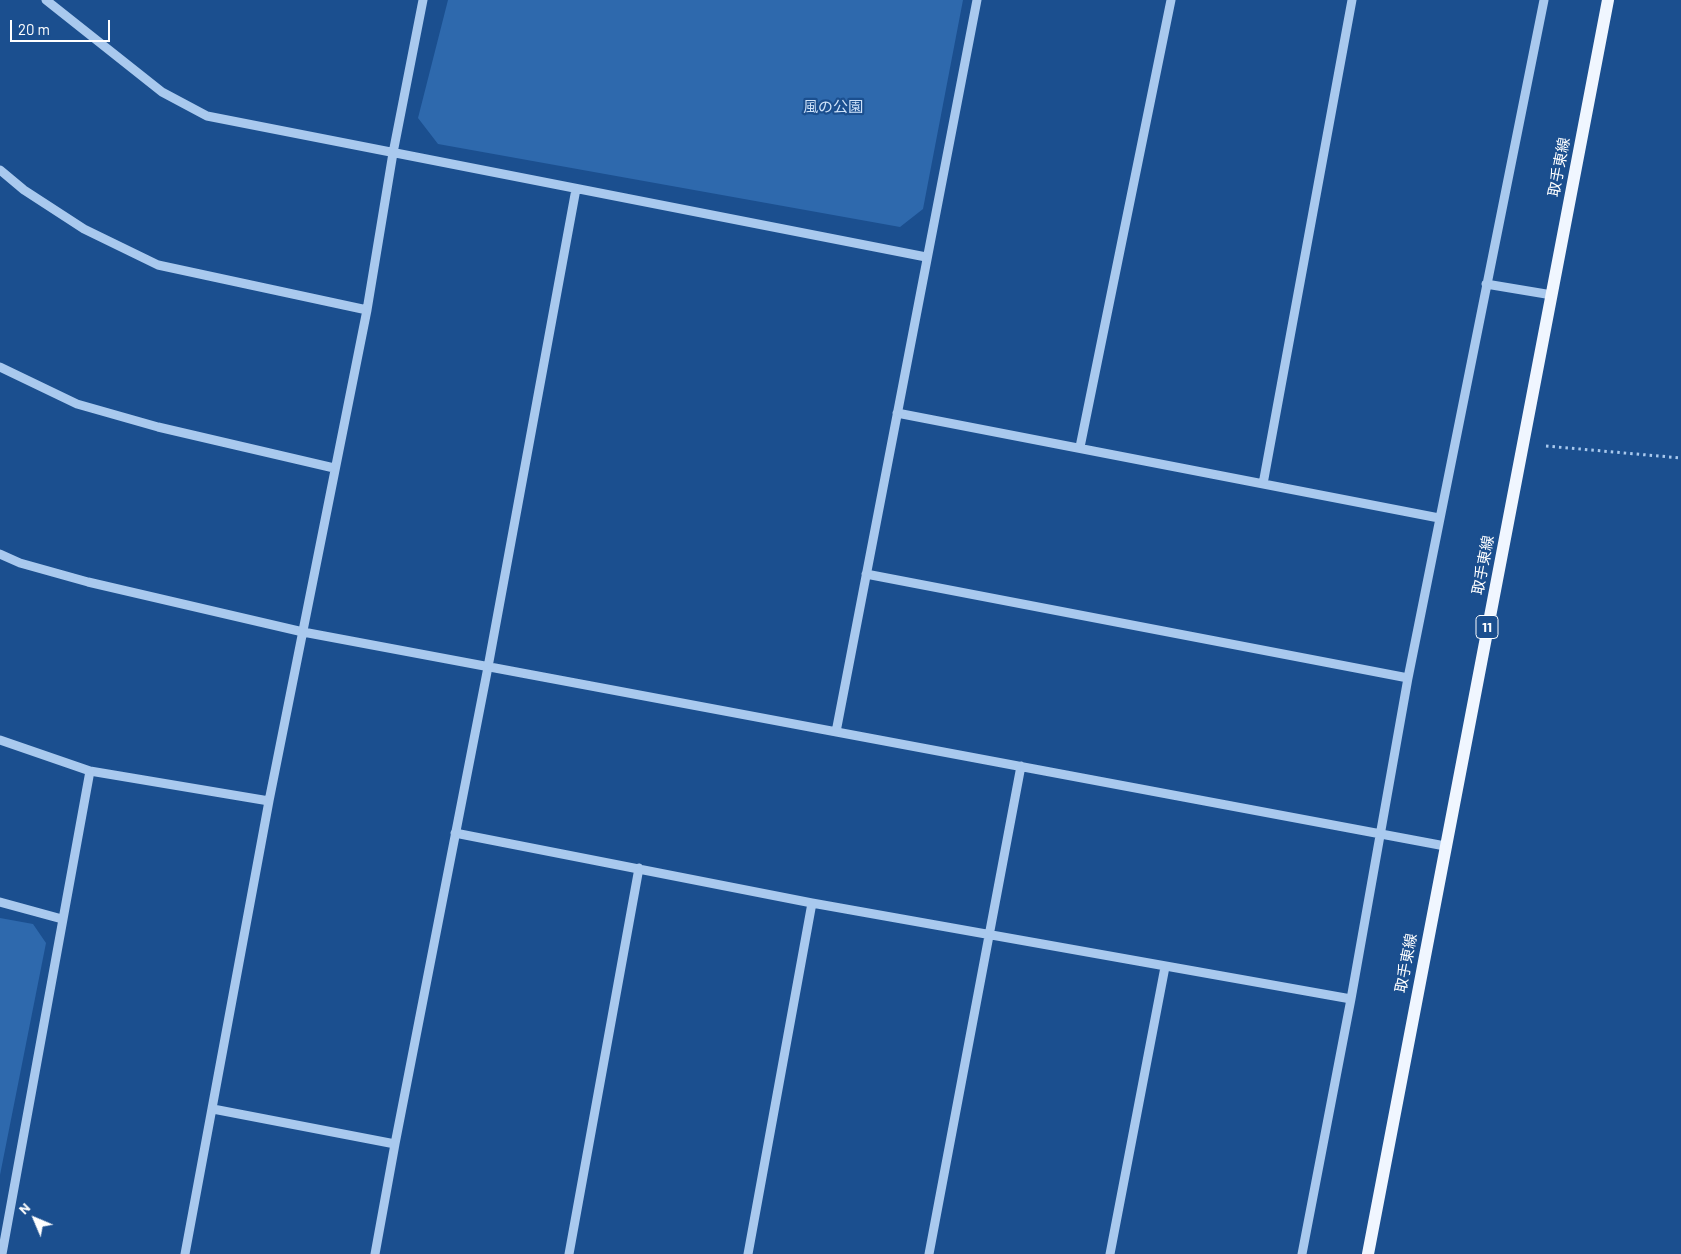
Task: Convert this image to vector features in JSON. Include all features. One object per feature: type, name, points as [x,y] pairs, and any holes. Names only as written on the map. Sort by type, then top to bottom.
[{"type":"main road","name":"取手東線","points":[[1368,1254],[1608,0]]},
{"type":"street","points":[[46,0],[162,92],[206,116],[926,257]]},
{"type":"street","points":[[185,1254],[269,801],[367,310],[393,154],[423,0]]},
{"type":"street","points":[[836,732],[977,0]]},
{"type":"street","points":[[1080,447],[1171,0]]},
{"type":"street","points":[[1263,484],[1352,0]]},
{"type":"street","points":[[1302,1254],[1351,999],[1408,678],[1544,0]]},
{"type":"street","points":[[0,170],[24,190],[84,229],[158,265],[367,310]]},
{"type":"street","points":[[375,1254],[394,1144],[488,667],[576,189]]},
{"type":"street","points":[[1486,284],[1552,295]]},
{"type":"street","points":[[0,367],[77,404],[158,426],[334,468]]},
{"type":"street","points":[[898,413],[1439,518]]},
{"type":"street","points":[[0,554],[20,563],[88,582],[303,632],[1445,846]]},
{"type":"street","points":[[866,574],[1408,678]]},
{"type":"street","points":[[0,740],[90,771],[269,801]]},
{"type":"street","points":[[929,1254],[1021,766]]},
{"type":"street","points":[[2,1254],[90,771]]},
{"type":"street","points":[[455,833],[812,903],[1351,999]]},
{"type":"street","points":[[569,1254],[639,868]]},
{"type":"street","points":[[0,902],[62,919]]},
{"type":"street","points":[[748,1254],[812,903]]},
{"type":"street","points":[[1110,1254],[1165,967]]},
{"type":"street","points":[[213,1109],[394,1144]]},
{"type":"path","points":[[1523,444],[1681,458]]},
{"type":"green space","name":"風の公園","points":[[448,0],[963,0],[923,209],[900,227],[438,144],[418,118]]},
{"type":"green space","points":[[0,918],[33,924],[46,943],[0,1175]]}]
